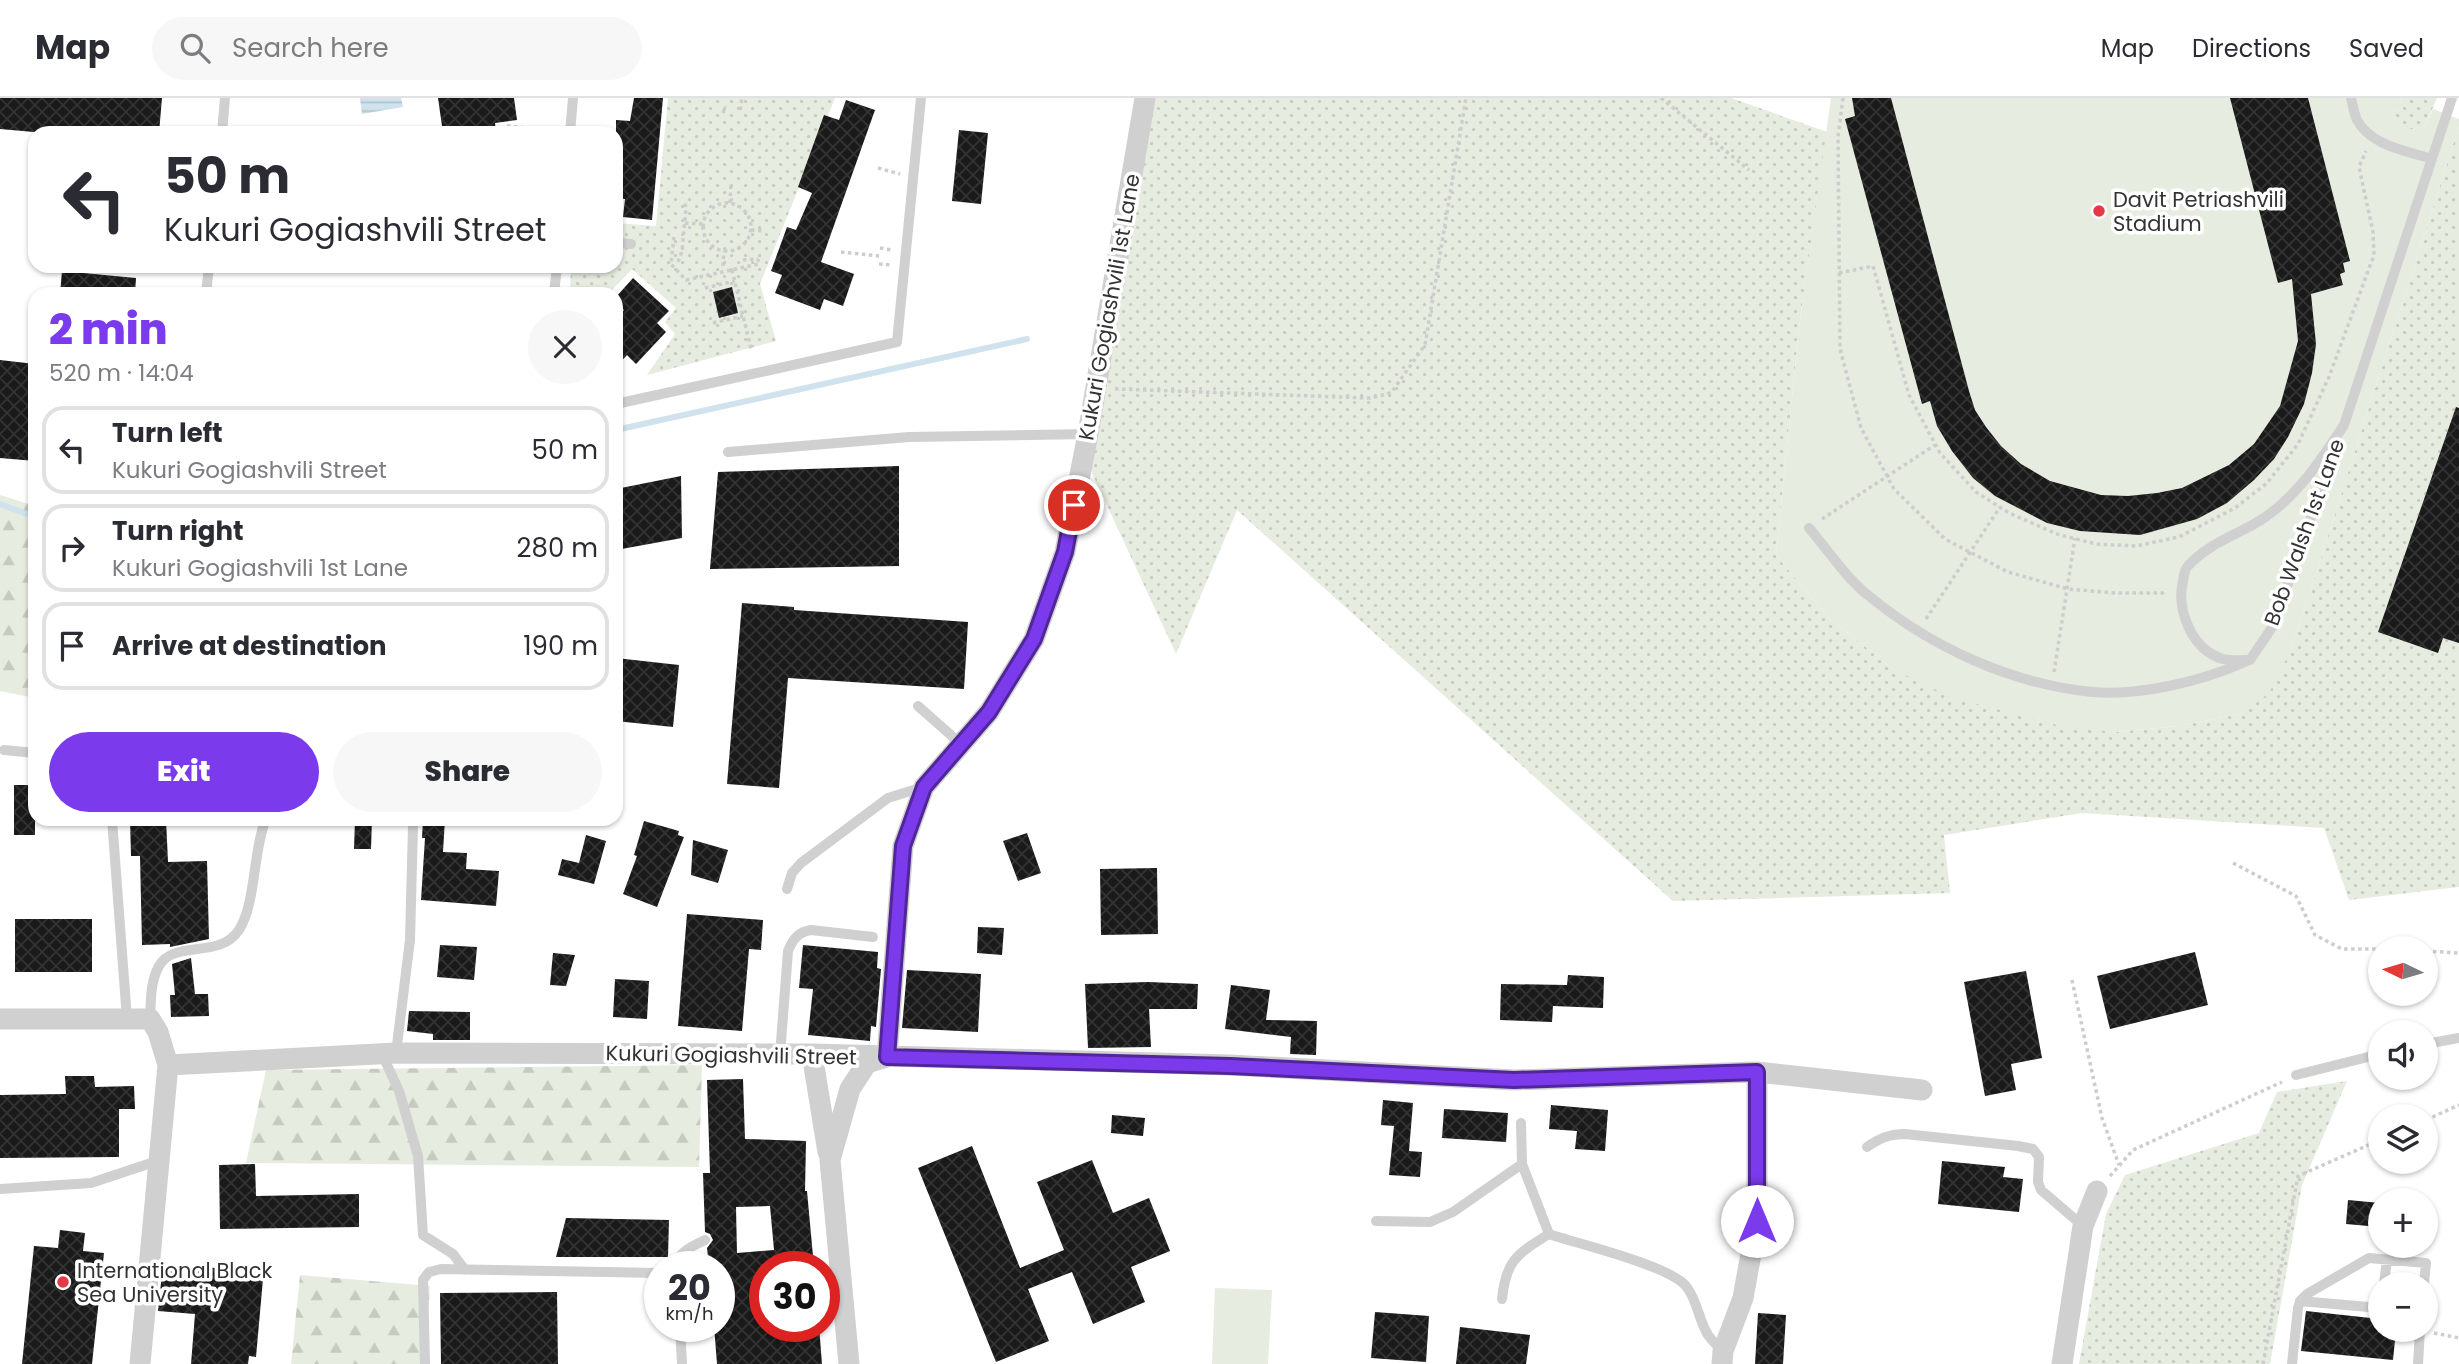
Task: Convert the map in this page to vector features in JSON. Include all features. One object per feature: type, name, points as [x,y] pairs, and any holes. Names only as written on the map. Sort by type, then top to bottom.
[{"type":"street","name":"Kukuri Gogiashvili 1st Lane","points":[[887,1057],[903,846],[924,787],[989,712],[1034,639],[1065,552],[1096,389],[1145,98]]},
{"type":"street","points":[[0,1019],[150,1019],[158,1032],[168,1065],[141,1364]]},
{"type":"street","name":"Kukuri Gogiashvili Street","points":[[168,1065],[389,1054],[812,1054],[1230,1066],[1514,1080],[1757,1072],[1922,1090]]},
{"type":"street","points":[[812,1054],[830,1160],[849,1364]]},
{"type":"street","points":[[830,1160],[850,1089],[867,1063],[887,1057]]},
{"type":"street","points":[[1723,1357],[1743,1298],[1757,1221],[1757,1072]]},
{"type":"street","points":[[2062,1364],[2083,1226],[2097,1191]]},
{"type":"lane","points":[[223,126],[225,98]]},
{"type":"lane","points":[[571,126],[573,98]]},
{"type":"lane","points":[[623,402],[897,342],[921,98]]},
{"type":"lane","points":[[2351,98],[2358,121],[2371,136],[2380,142],[2432,159]]},
{"type":"lane","name":"Bob Walsh 1st Lane","points":[[2250,660],[2273,626],[2344,425],[2452,98]]},
{"type":"lane","points":[[623,243],[631,244]]},
{"type":"lane","name":"Bob Walsh 1st Lane","points":[[2180,593],[2186,568],[2204,552],[2263,519],[2292,497],[2323,458],[2344,425]]},
{"type":"lane","points":[[728,452],[909,437],[1088,434]]},
{"type":"lane","points":[[1809,528],[1867,595],[1918,631],[1958,653],[2031,681],[2093,692],[2159,689],[2227,670],[2250,660]]},
{"type":"lane","points":[[2180,593],[2184,619],[2198,643],[2223,659],[2250,660]]},
{"type":"lane","points":[[918,705],[961,744]]},
{"type":"lane","points":[[4,750],[28,752]]},
{"type":"lane","points":[[787,889],[792,873],[888,798],[924,787]]},
{"type":"lane","points":[[113,826],[127,1019]]},
{"type":"lane","points":[[150,1019],[152,984],[164,959],[187,949],[228,943],[241,928],[264,826]]},
{"type":"lane","points":[[414,826],[413,900],[389,1054],[418,1156],[423,1235],[453,1254],[465,1270]]},
{"type":"lane","points":[[780,1055],[792,941],[801,932],[811,930],[873,937]]},
{"type":"lane","points":[[2438,1042],[2459,1038]]},
{"type":"lane","points":[[2296,1075],[2368,1057]]},
{"type":"lane","points":[[1521,1123],[1522,1164],[1549,1234]]},
{"type":"lane","points":[[1867,1147],[1892,1134],[1905,1134],[2033,1149],[2039,1157],[2038,1182],[2041,1190],[2083,1226]]},
{"type":"lane","points":[[0,1189],[91,1183],[160,1160]]},
{"type":"lane","points":[[1376,1222],[1430,1222],[1453,1212],[1522,1164]]},
{"type":"lane","points":[[1549,1234],[1658,1269],[1684,1284],[1696,1302],[1709,1337],[1723,1357]]},
{"type":"lane","points":[[1502,1299],[1504,1276],[1519,1253],[1549,1234]]},
{"type":"lane","points":[[685,1251],[705,1240]]},
{"type":"lane","points":[[2292,1364],[2300,1301],[2307,1294],[2369,1258],[2426,1263],[2425,1272]]},
{"type":"lane","points":[[2386,1272],[2387,1260]]},
{"type":"lane","points":[[425,1364],[423,1280],[429,1272],[465,1270],[644,1273]]},
{"type":"lane","points":[[2300,1301],[2368,1307]]},
{"type":"lane","points":[[681,1342],[682,1364]]},
{"type":"lane","points":[[2418,1364],[2420,1342]]},
{"type":"path","points":[[740,110],[741,98]]},
{"type":"path","points":[[1096,389],[1370,398],[1391,393],[1425,345],[1466,98]]},
{"type":"path","points":[[1661,98],[1749,170]]},
{"type":"path","points":[[1843,98],[1839,137],[1840,349],[1861,428],[1894,489],[1945,539],[2008,572],[2068,589],[2115,593],[2180,593]]},
{"type":"path","points":[[723,113],[726,106]]},
{"type":"path","points":[[1839,273],[1873,266],[1909,395],[1936,445],[1976,492],[2000,507],[2057,534],[2096,544],[2136,545],[2179,537],[2235,508],[2267,483],[2298,444],[2329,377],[2374,255],[2373,232],[2359,167],[2371,136]]},
{"type":"path","points":[[878,168],[888,173],[913,175]]},
{"type":"path","points":[[730,203],[731,183]]},
{"type":"path","points":[[678,262],[685,223],[685,203]]},
{"type":"path","points":[[730,203],[746,212],[751,230],[749,237],[739,248],[718,250],[708,242],[703,224],[705,217],[715,206],[730,203]]},
{"type":"path","points":[[685,223],[703,224]]},
{"type":"path","points":[[751,230],[765,231]]},
{"type":"path","points":[[674,237],[671,264],[686,280],[759,264],[758,259],[743,260]]},
{"type":"path","points":[[723,265],[724,251]]},
{"type":"path","points":[[841,252],[880,256]]},
{"type":"path","points":[[732,270],[751,349]]},
{"type":"path","points":[[705,288],[735,281]]},
{"type":"path","points":[[713,323],[743,316]]},
{"type":"path","points":[[1809,528],[1936,445]]},
{"type":"path","points":[[1918,631],[2000,507]]},
{"type":"path","points":[[2052,685],[2075,538]]},
{"type":"path","points":[[2232,863],[2296,896],[2315,935],[2342,949],[2368,949]]},
{"type":"path","points":[[2438,952],[2459,953]]},
{"type":"path","points":[[2072,980],[2102,1118],[2119,1165]]},
{"type":"path","points":[[2097,1191],[2133,1150],[2296,1075]]},
{"type":"path","points":[[2438,1115],[2459,1105]]},
{"type":"path","points":[[2263,1364],[2298,1176],[2368,1145]]},
{"type":"path","points":[[2438,1334],[2459,1338]]},
{"type":"green space","points":[[668,98],[835,98],[760,284],[776,341],[647,375],[675,334],[665,322],[676,308],[632,269],[615,287],[570,287],[571,273],[623,273],[623,224],[656,226]]},
{"type":"green space","points":[[1151,98],[1731,98],[1827,132],[1800,319],[1776,555],[1828,617],[1893,669],[2113,732],[2179,726],[2243,713],[2292,648],[2459,126],[2459,887],[2349,900],[2324,828],[2082,813],[1944,835],[1950,893],[1673,901],[1237,510],[1176,654],[1091,471]]},
{"type":"green space","points":[[1831,98],[2400,98],[2403,109],[2391,113],[2405,128],[2425,126],[2433,109],[2459,119],[2459,126],[2292,648],[2269,693],[2243,713],[2179,726],[2113,732],[2057,725],[1951,697],[1893,669],[1828,617],[1776,555],[1800,319]]},
{"type":"green space","points":[[2400,98],[2437,98],[2425,126],[2409,129],[2398,123],[2391,113],[2403,109]]},
{"type":"green space","points":[[0,495],[28,504],[28,697],[0,691]]},
{"type":"green space","points":[[702,1065],[699,1167],[246,1163],[266,1070]]},
{"type":"green space","points":[[2347,1081],[2302,1185],[2270,1364],[2079,1364],[2106,1214],[2125,1175],[2259,1133],[2277,1092]]},
{"type":"green space","points":[[300,1275],[430,1286],[425,1364],[291,1364]]},
{"type":"green space","points":[[1215,1288],[1272,1290],[1268,1364],[1212,1364]]},
{"type":"water","points":[[360,98],[401,98],[403,107],[362,114]]},
{"type":"building","points":[[0,98],[162,98],[160,126],[28,126],[28,131],[0,129]]},
{"type":"building","points":[[438,98],[514,98],[517,120],[495,123],[495,126],[442,126]]},
{"type":"building","points":[[634,98],[663,98],[652,220],[623,217],[623,126],[616,126],[616,120],[630,121]]},
{"type":"building","points":[[1852,98],[1891,98],[1969,391],[1975,410],[1986,427],[2001,446],[2021,464],[2050,481],[2101,495],[2128,496],[2182,488],[2229,465],[2254,444],[2280,406],[2298,341],[2292,279],[2278,283],[2230,98],[2308,98],[2350,261],[2343,263],[2345,272],[2340,274],[2343,285],[2311,294],[2316,344],[2312,373],[2304,404],[2274,459],[2227,503],[2197,519],[2140,535],[2080,531],[2047,523],[1995,496],[1973,478],[1937,426],[1930,401],[1922,404],[1845,119],[1855,116]]},
{"type":"building","points":[[846,100],[875,110],[821,262],[854,274],[843,306],[824,299],[820,310],[775,293],[782,275],[771,271],[787,227],[796,230],[812,193],[798,187],[824,115],[839,120]]},
{"type":"building","points":[[959,130],[988,133],[981,204],[952,201]]},
{"type":"building","points":[[62,273],[136,278],[135,287],[61,287]]},
{"type":"building","points":[[633,278],[669,311],[657,323],[666,332],[636,364],[627,355],[623,359],[623,289]]},
{"type":"building","points":[[732,287],[738,313],[719,318],[713,292]]},
{"type":"building","points":[[0,360],[28,363],[28,460],[0,458]]},
{"type":"building","points":[[2456,407],[2459,408],[2459,643],[2443,638],[2438,653],[2378,632]]},
{"type":"building","points":[[899,466],[899,566],[710,569],[718,472]]},
{"type":"building","points":[[681,476],[682,538],[623,549],[623,488]]},
{"type":"building","points":[[742,603],[794,607],[794,610],[968,622],[964,689],[788,678],[779,788],[727,784]]},
{"type":"building","points":[[623,659],[679,665],[673,727],[623,722]]},
{"type":"building","points":[[14,785],[28,785],[28,826],[35,826],[35,835],[14,835]]},
{"type":"building","points":[[644,821],[679,831],[678,835],[684,837],[657,907],[623,894],[637,856],[634,855]]},
{"type":"building","points":[[130,826],[166,826],[168,862],[207,861],[209,939],[170,947],[170,944],[142,945],[140,856],[131,856]]},
{"type":"building","points":[[355,826],[372,826],[371,849],[354,849]]},
{"type":"building","points":[[423,826],[445,826],[443,852],[467,853],[466,869],[499,871],[496,906],[421,900],[425,838],[422,838]]},
{"type":"building","points":[[1027,833],[1041,873],[1018,881],[1003,841]]},
{"type":"building","points":[[586,835],[606,841],[594,884],[558,875],[562,859],[579,863]]},
{"type":"building","points":[[693,840],[728,850],[718,883],[691,875]]},
{"type":"building","points":[[1157,868],[1158,934],[1101,935],[1100,869]]},
{"type":"building","points":[[687,914],[763,920],[761,950],[749,949],[742,1031],[678,1026]]},
{"type":"building","points":[[15,919],[92,919],[92,972],[15,972]]},
{"type":"building","points":[[978,927],[1004,928],[1002,955],[977,953]]},
{"type":"building","points":[[440,945],[477,947],[474,980],[437,977]]},
{"type":"building","points":[[803,945],[878,952],[877,968],[881,969],[876,1027],[871,1026],[870,1041],[808,1035],[813,989],[799,988]]},
{"type":"building","points":[[2195,952],[2208,1005],[2110,1029],[2097,976]]},
{"type":"building","points":[[553,953],[575,955],[566,986],[550,985]]},
{"type":"building","points":[[191,958],[195,994],[208,994],[209,1016],[171,1017],[170,995],[175,995],[172,964]]},
{"type":"building","points":[[907,970],[981,974],[978,1032],[902,1028]]},
{"type":"building","points":[[2026,971],[2042,1058],[2011,1064],[2016,1090],[1985,1096],[1964,982]]},
{"type":"building","points":[[1568,975],[1604,977],[1603,1008],[1553,1006],[1552,1022],[1500,1020],[1501,984],[1567,985]]},
{"type":"building","points":[[615,979],[649,981],[647,1019],[613,1017]]},
{"type":"building","points":[[1085,984],[1198,984],[1197,1009],[1149,1009],[1151,1047],[1088,1048]]},
{"type":"building","points":[[1231,985],[1270,990],[1266,1020],[1317,1021],[1316,1055],[1290,1054],[1291,1037],[1225,1029]]},
{"type":"building","points":[[409,1011],[470,1012],[470,1040],[433,1040],[433,1034],[407,1031]]},
{"type":"building","points":[[65,1076],[94,1076],[95,1087],[134,1086],[135,1109],[119,1109],[119,1157],[0,1158],[0,1095],[66,1094]]},
{"type":"building","points":[[743,1079],[745,1139],[806,1141],[805,1191],[813,1251],[762,1251],[774,1250],[770,1206],[736,1207],[737,1253],[749,1252],[749,1342],[820,1342],[822,1364],[717,1364],[715,1342],[735,1342],[735,1251],[707,1251],[713,1240],[710,1234],[705,1232],[703,1173],[710,1173],[707,1080]]},
{"type":"building","points":[[1383,1100],[1413,1103],[1409,1151],[1422,1152],[1420,1177],[1389,1175],[1394,1126],[1381,1125]]},
{"type":"building","points":[[1551,1105],[1608,1110],[1605,1151],[1575,1149],[1577,1131],[1549,1129]]},
{"type":"building","points":[[1444,1109],[1508,1113],[1506,1142],[1442,1138]]},
{"type":"building","points":[[1112,1115],[1145,1118],[1143,1136],[1111,1133]]},
{"type":"building","points":[[972,1146],[1020,1268],[1064,1250],[1037,1182],[1092,1160],[1113,1213],[1149,1198],[1170,1251],[1131,1267],[1145,1302],[1093,1324],[1072,1272],[1028,1289],[1049,1341],[996,1362],[918,1168]]},
{"type":"building","points":[[1942,1161],[2005,1167],[2003,1177],[2023,1179],[2019,1212],[1938,1204]]},
{"type":"building","points":[[255,1164],[256,1196],[359,1194],[359,1227],[220,1229],[219,1165]]},
{"type":"building","points":[[2348,1200],[2368,1202],[2368,1226],[2346,1224]]},
{"type":"building","points":[[566,1218],[669,1220],[668,1251],[644,1251],[644,1257],[556,1257]]},
{"type":"building","points":[[60,1230],[85,1233],[83,1251],[104,1253],[92,1364],[22,1364],[34,1246],[58,1248]]},
{"type":"building","points":[[163,1264],[230,1269],[229,1276],[263,1279],[256,1357],[249,1356],[248,1364],[191,1364],[195,1314],[158,1311]]},
{"type":"building","points":[[557,1292],[558,1364],[441,1364],[440,1293]]},
{"type":"building","points":[[2306,1311],[2368,1318],[2368,1342],[2395,1342],[2393,1360],[2301,1351]]},
{"type":"building","points":[[1375,1312],[1429,1316],[1426,1362],[1371,1358]]},
{"type":"building","points":[[1758,1313],[1786,1315],[1783,1364],[1755,1364]]},
{"type":"building","points":[[1460,1327],[1530,1335],[1526,1364],[1456,1364]]},
{"type":"waterway","points":[[623,428],[1027,339]]},
{"type":"waterway","points":[[0,504],[28,514]]},
{"type":"place","name":"Davit Petriashvili Stadium","points":[[2099,211]]},
{"type":"place","name":"International Black Sea University","points":[[63,1282]]},
{"type":"route","points":[[1074,505],[1065,552],[1034,639],[989,712],[924,787],[903,846],[887,1057],[1230,1066],[1514,1080],[1757,1072],[1757,1221]]}]
